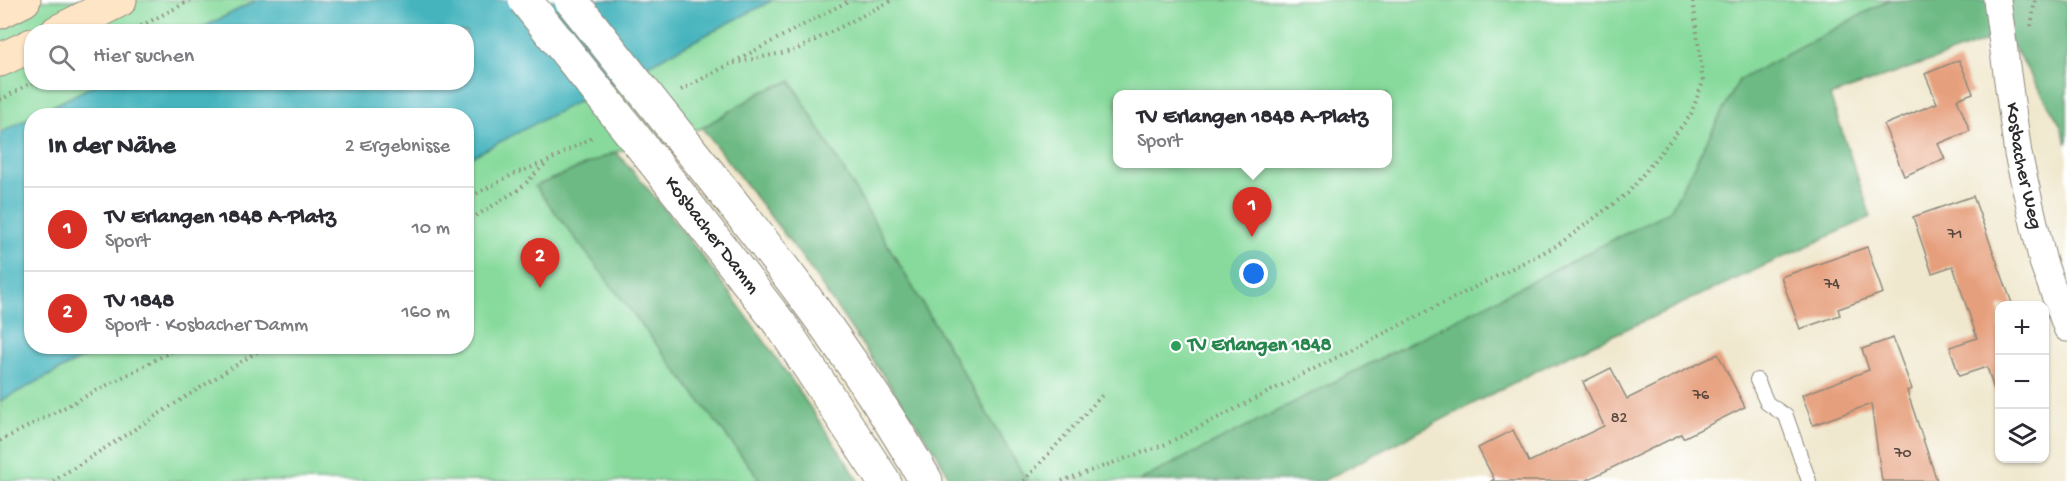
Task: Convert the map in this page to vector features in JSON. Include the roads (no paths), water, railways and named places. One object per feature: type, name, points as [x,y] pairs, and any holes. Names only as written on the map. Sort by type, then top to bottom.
[{"type":"main road","points":[[0,12],[24,0]]},
{"type":"main road","points":[[73,24],[120,0]]},
{"type":"main road","points":[[0,60],[24,49]]},
{"type":"street","name":"Kosbacher Damm","points":[[525,0],[784,329],[884,481]]},
{"type":"street","name":"Kosbacher Damm","points":[[571,0],[789,275],[875,397],[926,481]]},
{"type":"street","name":"Kosbacher Weg","points":[[1997,0],[2019,154],[2043,262],[2067,328]]},
{"type":"lane","points":[[1757,380],[1767,403],[1786,416],[1809,481]]},
{"type":"water","points":[[257,0],[773,0],[474,155],[474,108],[50,108],[84,90],[474,90],[474,24],[210,24]]},
{"type":"water","points":[[24,121],[24,354],[91,354],[0,401],[0,133]]},
{"type":"place","name":"TV Erlangen 1848 A-Platz","points":[[1252,237]]},
{"type":"place","name":"TV 1848","points":[[540,288]]},
{"type":"place","name":"TV Erlangen 1848","points":[[1176,346]]}]
